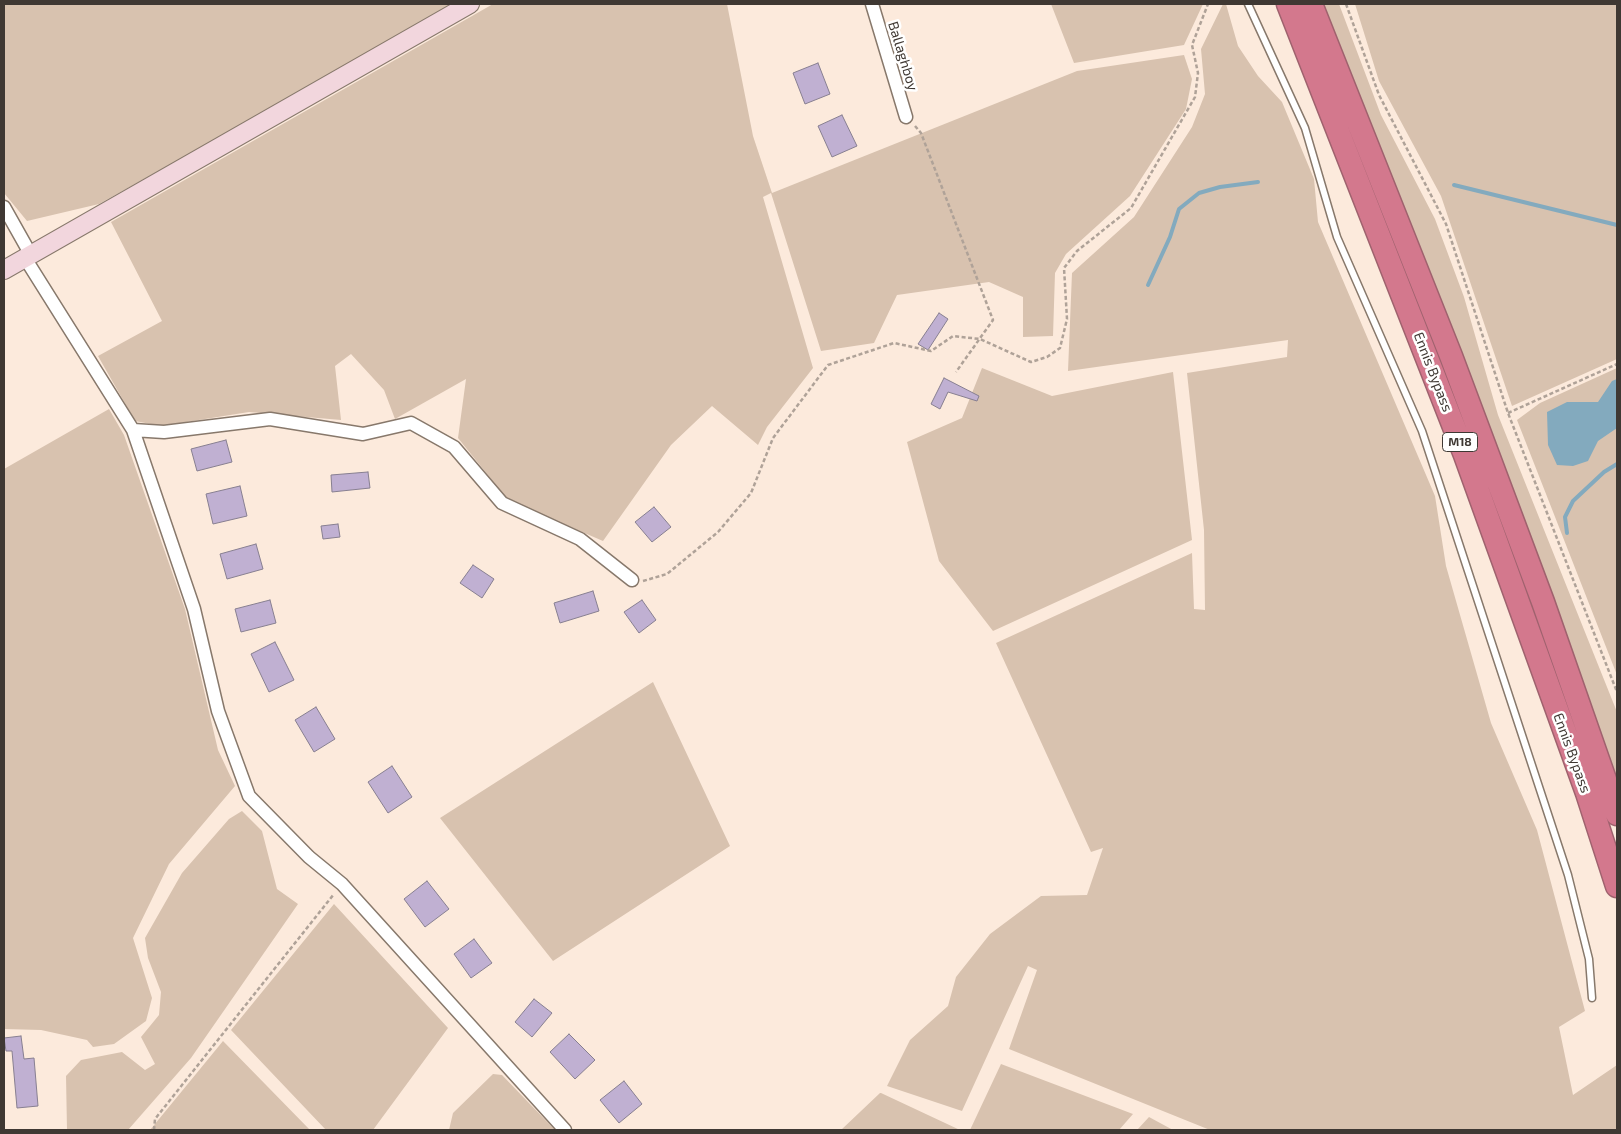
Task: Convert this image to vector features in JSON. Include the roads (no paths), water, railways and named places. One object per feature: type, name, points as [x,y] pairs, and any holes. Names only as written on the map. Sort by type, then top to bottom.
[{"type":"highway","name":"Ennis Bypass","points":[[1288,4],[1465,455],[1587,794],[1617,886]]},
{"type":"highway","name":"Ennis Bypass","points":[[1311,4],[1451,356],[1543,602],[1617,814]]},
{"type":"main road","points":[[4,270],[470,4]]},
{"type":"street","name":"Ballaghboy","points":[[872,4],[906,117]]},
{"type":"street","points":[[4,207],[28,257],[132,430],[194,609],[218,711],[249,796],[309,857],[342,884],[565,1130]]},
{"type":"street","points":[[132,430],[164,432],[270,419],[363,434],[411,423],[454,447],[502,503],[580,539],[632,580]]},
{"type":"lane","points":[[1248,4],[1304,128],[1337,237],[1422,431],[1568,875],[1590,958],[1592,998]]},
{"type":"water","points":[[1617,379],[1617,428],[1598,441],[1588,461],[1573,466],[1557,465],[1548,445],[1547,412],[1567,402],[1598,402],[1612,381]]},
{"type":"waterway","points":[[1148,285],[1170,237],[1179,209],[1199,193],[1220,187],[1258,182]]},
{"type":"waterway","points":[[1454,185],[1617,225]]},
{"type":"waterway","points":[[1567,533],[1565,517],[1573,501],[1604,472],[1617,464]]}]
